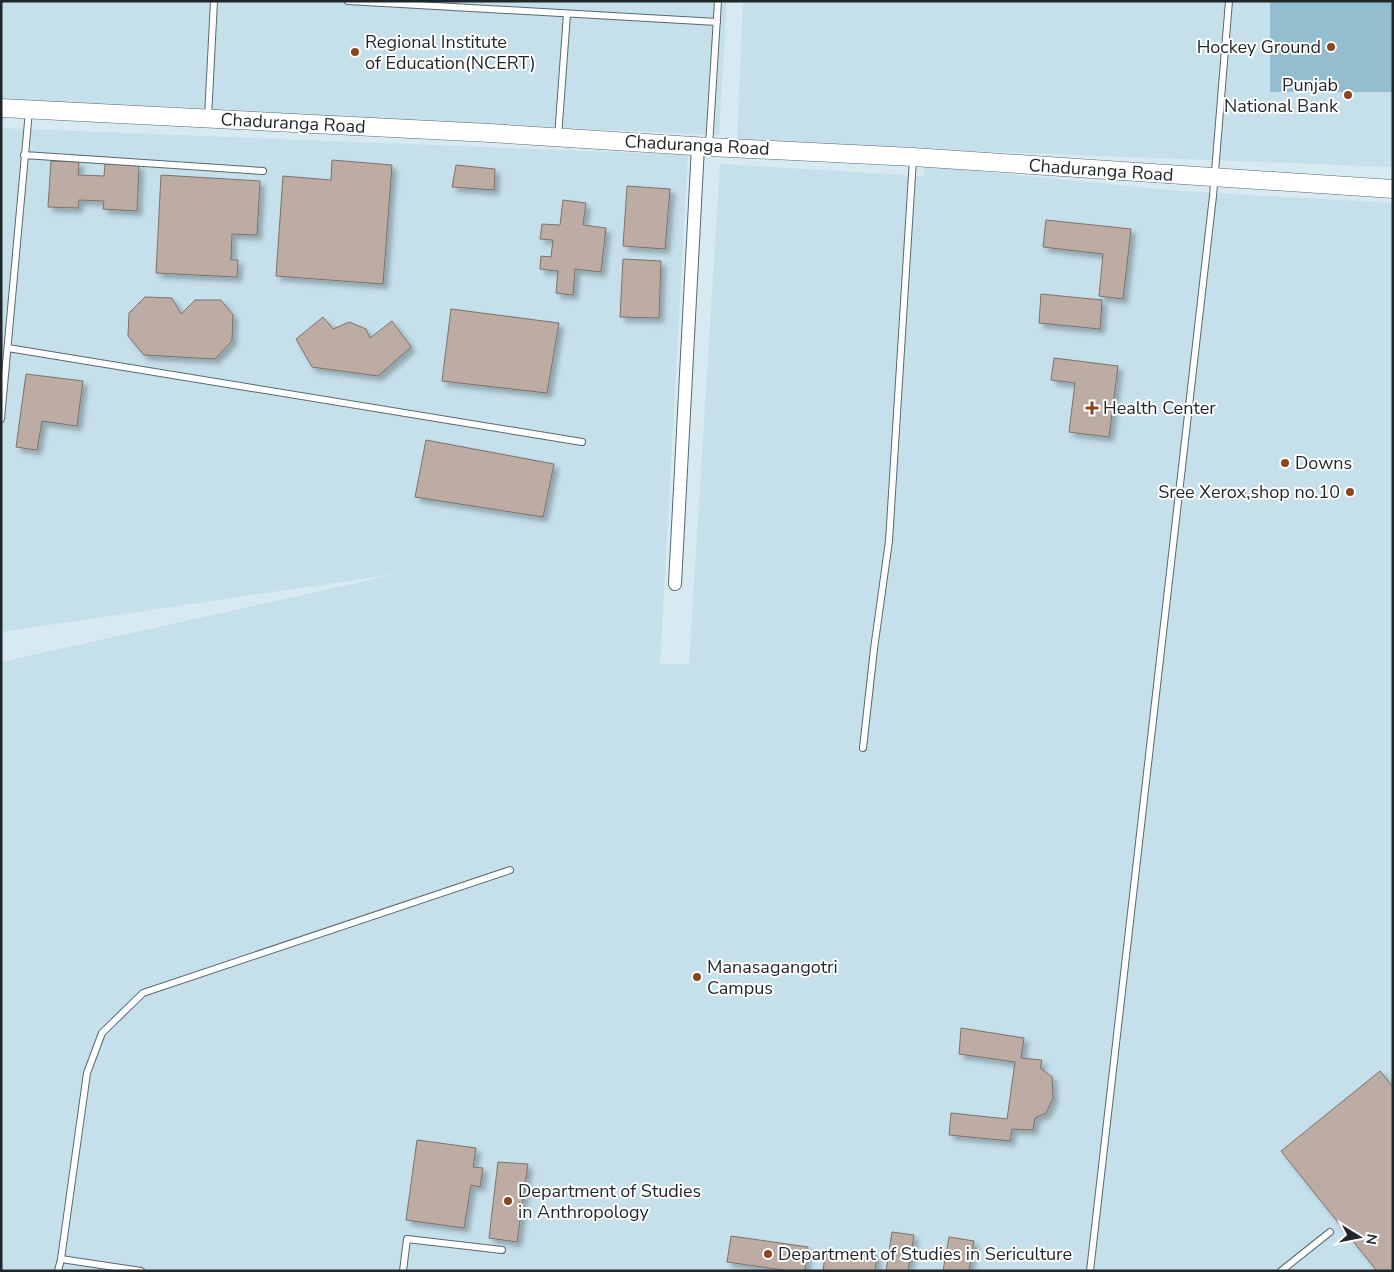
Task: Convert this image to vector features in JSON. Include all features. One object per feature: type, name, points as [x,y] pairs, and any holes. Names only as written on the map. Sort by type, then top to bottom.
[{"type":"street","name":"Chaduranga Road","points":[[1,108],[913,157],[1393,189]]},
{"type":"street","points":[[674,584],[703,147]]},
{"type":"lane","points":[[208,118],[214,1]]},
{"type":"lane","points":[[348,1],[717,22]]},
{"type":"lane","points":[[703,147],[718,1]]},
{"type":"lane","points":[[1090,1271],[1214,178],[1229,1]]},
{"type":"lane","points":[[558,137],[567,14]]},
{"type":"lane","points":[[1,419],[29,110]]},
{"type":"lane","points":[[24,155],[263,171]]},
{"type":"lane","points":[[863,748],[888,541],[913,157]]},
{"type":"lane","points":[[8,348],[582,442]]},
{"type":"lane","points":[[58,1271],[87,1073],[102,1033],[143,993],[510,870]]},
{"type":"lane","points":[[1281,1271],[1330,1232]]},
{"type":"lane","points":[[403,1271],[407,1239],[502,1250]]},
{"type":"lane","points":[[61,1259],[140,1271]]},
{"type":"shaded area","name":"Regional Institute of Education(NCERT)","points":[[1,1],[727,1],[719,135],[1,103]]},
{"type":"shaded area","points":[[743,1],[1393,1],[1393,167],[737,142]]},
{"type":"shaded area","name":"Hockey Ground","points":[[1270,1],[1393,1],[1393,92],[1270,92]]},
{"type":"shaded area","name":"Manasagangotri Campus","points":[[1,128],[688,155],[660,664],[689,664],[720,164],[923,176],[925,166],[1180,191],[1393,203],[1393,1271],[1,1271],[1,662],[396,574],[1,632]]},
{"type":"building","points":[[332,160],[392,165],[383,284],[276,276],[283,176],[331,180]]},
{"type":"building","points":[[51,161],[79,162],[78,175],[104,176],[105,164],[139,165],[137,211],[103,209],[104,201],[79,200],[78,208],[48,207]]},
{"type":"building","points":[[456,165],[495,169],[494,190],[452,187]]},
{"type":"building","points":[[161,175],[260,181],[257,235],[232,234],[231,260],[238,260],[237,277],[156,273]]},
{"type":"building","points":[[627,186],[670,189],[665,249],[623,246]]},
{"type":"building","points":[[563,200],[586,203],[583,225],[606,228],[601,272],[575,269],[573,295],[556,293],[558,271],[540,269],[541,256],[551,257],[553,240],[540,239],[542,224],[560,225]]},
{"type":"building","points":[[1046,220],[1131,229],[1123,299],[1099,296],[1103,254],[1043,247]]},
{"type":"building","points":[[623,259],[661,261],[659,318],[620,317]]},
{"type":"building","points":[[1041,294],[1102,300],[1100,329],[1039,323]]},
{"type":"building","points":[[145,297],[172,298],[181,314],[195,300],[221,300],[233,315],[232,341],[215,359],[144,355],[128,336],[129,313]]},
{"type":"building","points":[[451,309],[559,323],[547,393],[442,381]]},
{"type":"building","points":[[323,317],[333,329],[349,322],[366,329],[370,338],[392,321],[411,347],[378,376],[312,367],[296,339]]},
{"type":"building","name":"Health Center","points":[[1054,358],[1118,366],[1109,437],[1069,432],[1075,383],[1051,380]]},
{"type":"building","points":[[26,374],[83,381],[77,426],[42,421],[37,450],[16,447]]},
{"type":"building","points":[[426,440],[554,464],[543,517],[415,497]]},
{"type":"building","points":[[961,1028],[1024,1038],[1021,1058],[1042,1060],[1040,1068],[1052,1077],[1053,1098],[1046,1113],[1035,1118],[1033,1130],[1012,1129],[1010,1141],[949,1135],[951,1113],[1007,1119],[1015,1062],[959,1054]]},
{"type":"building","points":[[1380,1071],[1393,1087],[1393,1271],[1377,1271],[1281,1151]]},
{"type":"building","points":[[417,1140],[476,1148],[473,1167],[483,1168],[480,1187],[471,1185],[464,1228],[406,1220]]},
{"type":"building","name":"Department of Studies in Anthropology","points":[[498,1162],[528,1164],[517,1242],[489,1238]]},
{"type":"building","name":"Department of Studies in Sericulture","points":[[892,1232],[914,1235],[908,1270],[910,1271],[886,1271]]},
{"type":"building","name":"Department of Studies in Sericulture","points":[[731,1236],[808,1247],[805,1271],[790,1271],[727,1262]]},
{"type":"building","name":"Department of Studies in Sericulture","points":[[949,1237],[974,1241],[969,1271],[943,1271]]},
{"type":"building","name":"Department of Studies in Sericulture","points":[[826,1249],[877,1256],[875,1271],[823,1271]]},
{"type":"place","name":"Hockey Ground","points":[[1331,47]]},
{"type":"place","name":"Regional Institute of Education(NCERT)","points":[[355,52]]},
{"type":"place","name":"Punjab National Bank","points":[[1348,95]]},
{"type":"place","name":"Health Center","points":[[1092,408]]},
{"type":"place","name":"Downs","points":[[1285,463]]},
{"type":"place","name":"Sree Xerox,shop no.10","points":[[1350,492]]},
{"type":"place","name":"Manasagangotri Campus","points":[[697,977]]},
{"type":"place","name":"Department of Studies in Anthropology","points":[[508,1201]]},
{"type":"place","name":"Department of Studies in Sericulture","points":[[768,1254]]}]
